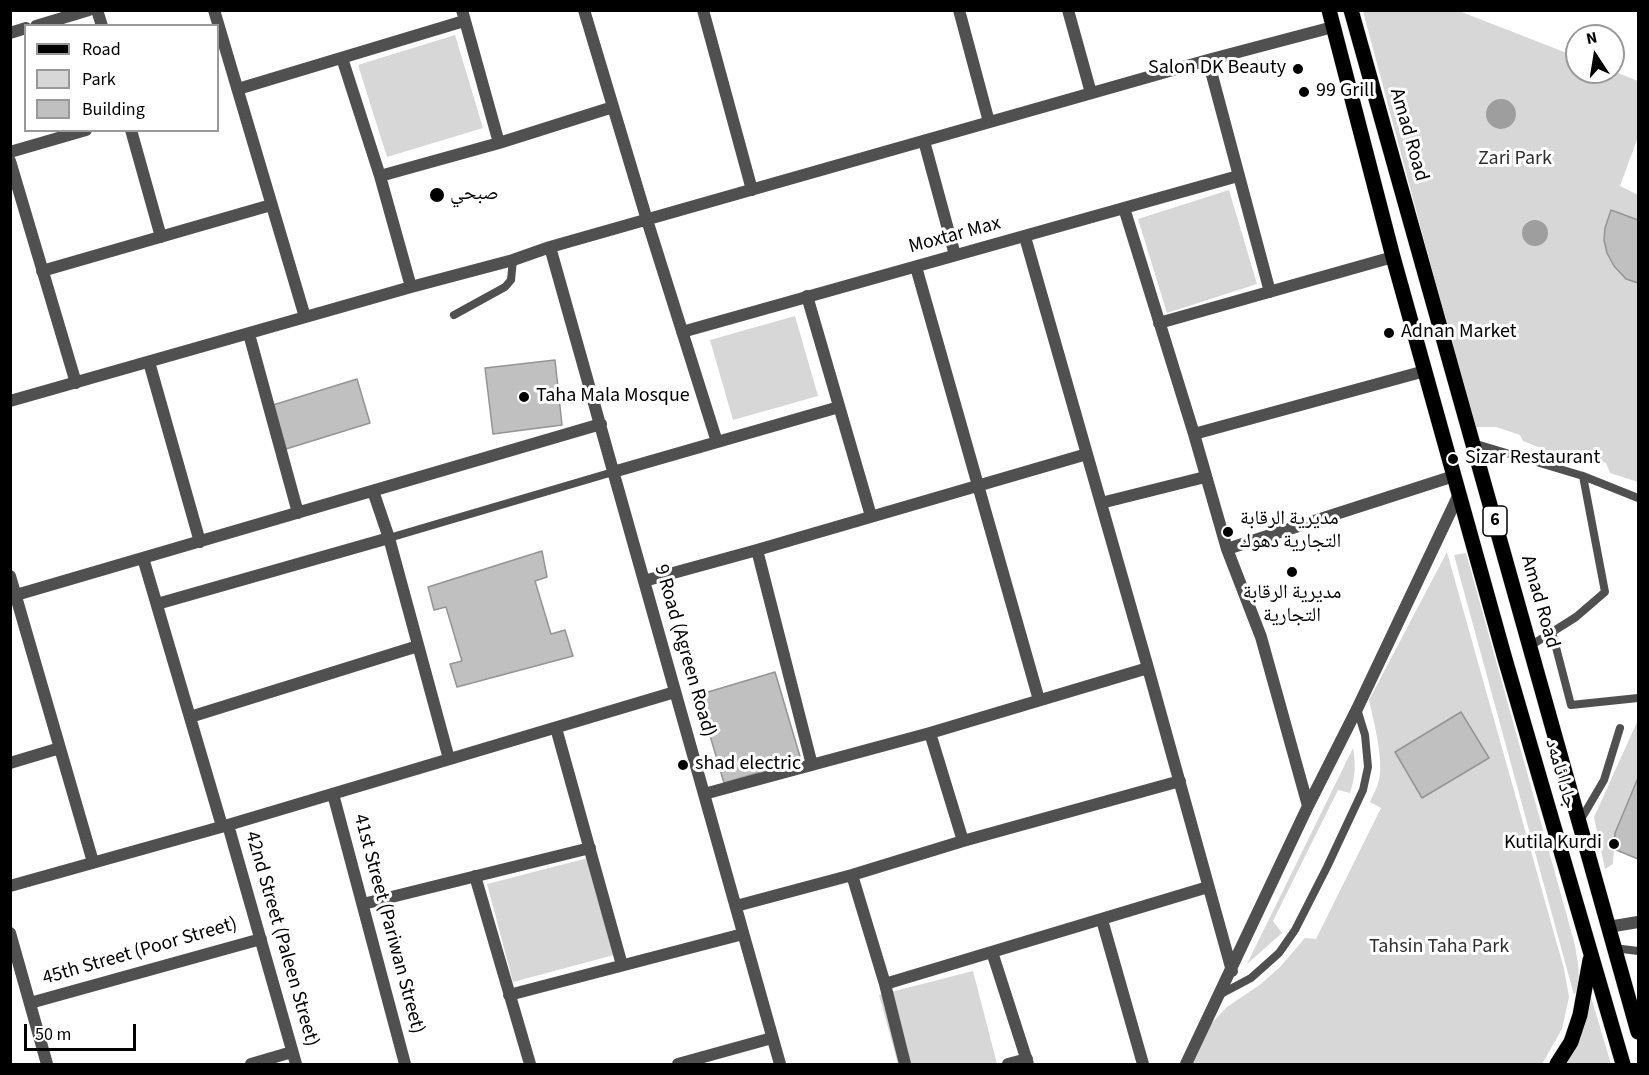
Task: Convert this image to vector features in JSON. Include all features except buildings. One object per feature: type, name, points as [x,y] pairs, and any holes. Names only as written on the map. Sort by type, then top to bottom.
[{"type":"main road","name":"6","points":[[1329,10],[1393,257],[1459,494]]},
{"type":"main road","name":"Amad Road","points":[[1351,10],[1638,1032]]},
{"type":"main road","name":"جادا ئامەد","points":[[1459,494],[1623,1065]]},
{"type":"main road","points":[[1557,1065],[1571,1042],[1580,1015],[1591,954]]},
{"type":"main road","points":[[1624,985],[1638,1006]]},
{"type":"street","points":[[43,24],[89,10]]},
{"type":"street","points":[[584,10],[646,220],[717,442]]},
{"type":"street","points":[[703,10],[752,190]]},
{"type":"street","points":[[959,10],[989,122]]},
{"type":"street","points":[[1068,10],[1091,93]]},
{"type":"street","points":[[238,88],[342,58],[463,16],[499,143]]},
{"type":"street","points":[[219,26],[305,317]]},
{"type":"street","points":[[10,402],[1091,93],[1333,27]]},
{"type":"street","points":[[342,58],[380,176],[411,287]]},
{"type":"street","points":[[1208,60],[1270,292]]},
{"type":"street","points":[[380,176],[499,143],[613,107]]},
{"type":"street","points":[[10,152],[79,132]]},
{"type":"street","points":[[132,132],[161,237]]},
{"type":"street","points":[[924,141],[955,255]]},
{"type":"street","points":[[10,160],[76,383]]},
{"type":"street","name":"Moxtar Max","points":[[682,332],[1238,176]]},
{"type":"street","points":[[42,271],[271,205]]},
{"type":"street","points":[[1124,208],[1227,549],[1261,637],[1308,807]]},
{"type":"street","points":[[1025,237],[1232,971]]},
{"type":"street","name":"9 Road (Agreen Road)","points":[[550,247],[780,1065]]},
{"type":"street","points":[[1159,322],[1393,257]]},
{"type":"street","points":[[916,267],[1040,700]]},
{"type":"street","points":[[807,296],[871,516]]},
{"type":"street","points":[[249,334],[298,513]]},
{"type":"street","points":[[149,362],[200,542]]},
{"type":"street","points":[[1194,434],[1425,371]]},
{"type":"street","points":[[613,472],[839,407]]},
{"type":"street","points":[[16,595],[601,424]]},
{"type":"street","points":[[644,581],[1087,454]]},
{"type":"street","points":[[1227,549],[1454,476]]},
{"type":"street","points":[[1101,503],[1205,477]]},
{"type":"street","points":[[373,491],[389,538],[449,759]]},
{"type":"street","points":[[1186,1065],[1459,494]]},
{"type":"street","points":[[157,604],[389,538]]},
{"type":"street","points":[[757,550],[812,765]]},
{"type":"street","name":"42nd Street (Paleen Street)","points":[[143,558],[190,717],[261,939],[296,1065]]},
{"type":"street","points":[[10,576],[93,862]]},
{"type":"street","points":[[190,717],[418,646]]},
{"type":"street","points":[[704,794],[930,733],[1148,668]]},
{"type":"street","points":[[10,886],[333,794],[675,692]]},
{"type":"street","points":[[556,728],[622,965]]},
{"type":"street","points":[[930,733],[963,841]]},
{"type":"street","points":[[10,763],[60,748]]},
{"type":"street","points":[[735,906],[1180,781]]},
{"type":"street","name":"41st Street (Pariwan Street)","points":[[333,794],[405,1065]]},
{"type":"street","points":[[363,904],[590,848]]},
{"type":"street","points":[[852,875],[885,984],[905,1065]]},
{"type":"street","points":[[475,876],[530,1065]]},
{"type":"street","points":[[885,984],[1208,887]]},
{"type":"street","points":[[1102,920],[1143,1065]]},
{"type":"street","points":[[1608,927],[1638,922]]},
{"type":"street","name":"45th Street (Poor Street)","points":[[10,933],[47,1065]]},
{"type":"street","points":[[509,995],[743,934]]},
{"type":"street","name":"45th Street (Poor Street)","points":[[30,1003],[261,939]]},
{"type":"street","points":[[992,952],[1028,1062],[1008,1065]]},
{"type":"street","points":[[678,1065],[772,1038]]},
{"type":"street","points":[[252,1065],[292,1052]]},
{"type":"lane","points":[[454,315],[505,287],[511,280],[513,260]]},
{"type":"lane","points":[[1473,443],[1583,476],[1638,498]]},
{"type":"lane","points":[[389,538],[613,472]]},
{"type":"lane","points":[[1530,646],[1576,617],[1605,592],[1583,476]]},
{"type":"lane","points":[[1552,632],[1570,705],[1638,698]]},
{"type":"lane","points":[[1218,996],[1251,978],[1279,953],[1295,930],[1327,867],[1363,790],[1368,766],[1365,735],[1357,709]]},
{"type":"lane","points":[[1579,823],[1604,780],[1620,728]]},
{"type":"lane","points":[[1614,948],[1638,951]]},
{"type":"green space","name":"Zari Park","points":[[1363,11],[1459,11],[1565,52],[1565,84],[1625,84],[1625,76],[1638,81],[1638,137],[1620,186],[1638,195],[1638,482],[1610,473],[1606,463],[1572,452],[1571,460],[1523,441],[1520,435],[1496,427],[1476,427],[1472,420]]},
{"type":"green space","points":[[455,35],[483,128],[387,157],[358,65]]},
{"type":"green space","points":[[1229,190],[1257,284],[1167,313],[1138,219]]},
{"type":"green space","points":[[795,316],[818,396],[733,420],[710,340]]},
{"type":"green space","name":"Tahsin Taha Park","points":[[1447,552],[1564,969],[1569,997],[1562,1029],[1542,1064],[1189,1064],[1210,1025],[1227,1007],[1261,984],[1280,967],[1305,938],[1316,939],[1381,808],[1370,802],[1378,784],[1380,765],[1378,742],[1369,700]],"holes":[[[1461,713],[1489,759],[1422,798],[1395,752]]]},
{"type":"green space","points":[[1466,553],[1575,945],[1579,977],[1574,995],[1454,555]]},
{"type":"green space","points":[[1638,720],[1638,778],[1615,833],[1613,864],[1605,869],[1594,817]]},
{"type":"green space","points":[[1353,748],[1354,771],[1350,793],[1338,790],[1273,921],[1282,933],[1247,964]]},
{"type":"green space","points":[[588,858],[614,955],[513,982],[487,884]]},
{"type":"green space","points":[[973,971],[997,1064],[898,1064],[879,995]]},
{"type":"green space","points":[[1591,997],[1611,1064],[1566,1064],[1581,1032]]},
{"type":"shaded area","points":[[1501,99],[1507,100],[1515,108],[1515,120],[1507,128],[1501,129],[1495,128],[1487,120],[1486,114],[1487,108],[1495,100]]},
{"type":"shaded area","points":[[1535,220],[1544,224],[1548,233],[1544,242],[1535,246],[1526,242],[1522,233],[1526,224]]},
{"type":"place","name":"Salon DK Beauty","points":[[1298,69]]},
{"type":"place","name":"99 Grill","points":[[1304,92]]},
{"type":"place","name":"صبحي","points":[[437,195]]},
{"type":"place","name":"Adnan Market","points":[[1389,333]]},
{"type":"place","name":"Taha Mala Mosque","points":[[524,397]]},
{"type":"place","name":"Sizar Restaurant","points":[[1453,459]]},
{"type":"place","name":"مديرية الرقابة التجارية دهوك","points":[[1228,532]]},
{"type":"place","name":"مديرية الرقابة التجارية","points":[[1292,572]]},
{"type":"place","name":"shad electric","points":[[683,765]]},
{"type":"place","name":"Kutila Kurdi","points":[[1614,844]]}]
